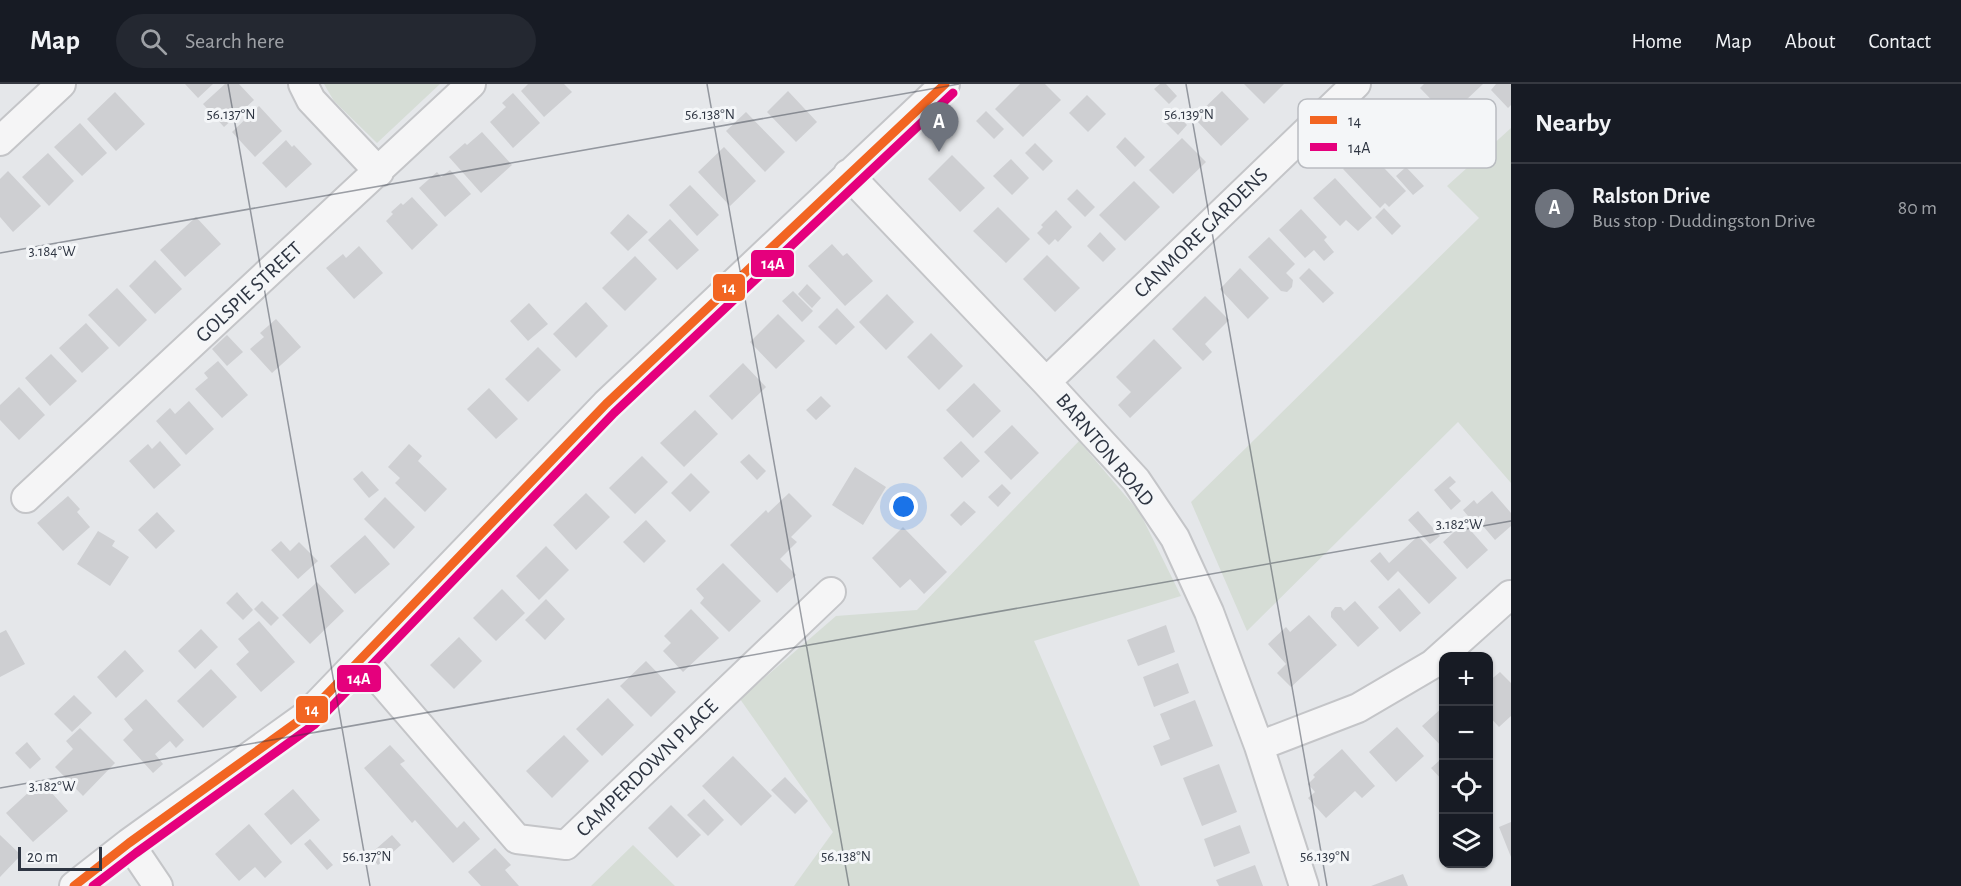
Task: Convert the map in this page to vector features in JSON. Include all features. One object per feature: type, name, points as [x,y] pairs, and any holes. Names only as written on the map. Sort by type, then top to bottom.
[{"type":"street","points":[[0,141],[61,84]]},
{"type":"street","points":[[303,84],[311,100],[379,172]]},
{"type":"street","name":"GOLSPIE STREET","points":[[26,498],[471,84]]},
{"type":"street","points":[[74,886],[129,843],[307,715],[606,404],[945,84]]},
{"type":"street","name":"CANMORE GARDENS","points":[[1340,99],[1356,84]]},
{"type":"street","name":"CANMORE GARDENS","points":[[1046,382],[1298,140]]},
{"type":"street","name":"BARNTON ROAD","points":[[848,174],[1136,480],[1174,538],[1209,612],[1259,746],[1304,886]]},
{"type":"street","name":"CAMPERDOWN PLACE","points":[[362,659],[517,839],[566,845],[831,592]]},
{"type":"street","points":[[1259,746],[1358,708],[1433,664],[1510,595]]},
{"type":"street","points":[[129,843],[158,886]]},
{"type":"shaded area","points":[[324,84],[440,84],[377,143],[334,101]]},
{"type":"shaded area","points":[[1511,128],[1511,483],[1458,422],[1247,631],[1191,502],[1479,218],[1447,186],[1467,168],[1496,168],[1496,142]]},
{"type":"shaded area","points":[[1079,441],[1140,513],[1181,596],[1034,641],[1140,886],[794,886],[833,832],[740,699],[836,616],[917,610]]},
{"type":"shaded area","points":[[633,845],[675,886],[591,886]]},
{"type":"building","points":[[185,84],[213,84],[198,98]]},
{"type":"building","points":[[225,84],[239,84],[254,100],[224,127],[203,104]]},
{"type":"building","points":[[528,84],[564,84],[572,92],[544,117],[521,91]]},
{"type":"building","points":[[1020,84],[1045,84],[1061,100],[1023,137],[995,109]]},
{"type":"building","points":[[1160,84],[1166,84],[1177,96],[1169,104],[1154,89]]},
{"type":"building","points":[[1244,84],[1284,84],[1264,104]]},
{"type":"building","points":[[1424,84],[1483,84],[1467,99],[1431,99],[1420,88]]},
{"type":"building","points":[[1496,84],[1511,84],[1511,105],[1508,108],[1491,90]]},
{"type":"building","points":[[788,91],[817,122],[796,142],[767,112]]},
{"type":"building","points":[[1222,91],[1249,119],[1221,146],[1194,118]]},
{"type":"building","points":[[115,92],[145,124],[116,151],[87,119]]},
{"type":"building","points":[[513,93],[540,123],[513,148],[490,122],[506,107],[502,103]]},
{"type":"building","points":[[1087,95],[1106,114],[1088,132],[1069,113]]},
{"type":"building","points":[[259,106],[282,131],[255,157],[232,132]]},
{"type":"building","points":[[1171,108],[1187,125],[1178,135],[1161,118]]},
{"type":"building","points":[[986,111],[1004,129],[994,139],[976,121]]},
{"type":"building","points":[[746,112],[785,152],[765,172],[726,131]]},
{"type":"building","points":[[80,123],[107,153],[82,176],[54,147]]},
{"type":"building","points":[[482,132],[512,165],[481,193],[449,157]]},
{"type":"building","points":[[1125,137],[1145,157],[1135,167],[1116,147]]},
{"type":"building","points":[[1182,138],[1206,162],[1173,194],[1149,170]]},
{"type":"building","points":[[286,140],[312,164],[286,188],[262,163]]},
{"type":"building","points":[[1035,143],[1053,161],[1043,171],[1025,153]]},
{"type":"building","points":[[724,147],[756,181],[730,206],[698,172]]},
{"type":"building","points":[[48,153],[74,181],[49,206],[22,177]]},
{"type":"building","points":[[952,155],[985,188],[960,212],[928,179]]},
{"type":"building","points":[[1011,159],[1029,178],[1012,195],[993,176]]},
{"type":"building","points":[[1384,168],[1406,191],[1389,207],[1385,203],[1380,208],[1343,169]]},
{"type":"building","points":[[1407,168],[1424,186],[1413,195],[1396,176]]},
{"type":"building","points":[[450,170],[471,194],[445,217],[419,188],[437,172],[441,177]]},
{"type":"building","points":[[8,171],[41,206],[13,232],[0,217],[0,179]]},
{"type":"building","points":[[1335,178],[1372,218],[1358,231],[1346,220],[1340,226],[1313,198]]},
{"type":"building","points":[[1134,181],[1160,207],[1125,241],[1099,215]]},
{"type":"building","points":[[690,185],[719,215],[697,236],[669,205]]},
{"type":"building","points":[[1077,189],[1095,207],[1085,217],[1067,199]]},
{"type":"building","points":[[412,197],[438,225],[412,250],[386,221],[393,214],[391,212]]},
{"type":"building","points":[[998,207],[1030,239],[1006,263],[973,231]]},
{"type":"building","points":[[1384,208],[1401,226],[1392,235],[1375,217]]},
{"type":"building","points":[[1301,209],[1327,237],[1324,240],[1334,252],[1324,261],[1314,250],[1305,258],[1279,230]]},
{"type":"building","points":[[1056,210],[1072,227],[1058,242],[1055,239],[1049,245],[1037,233],[1043,227],[1041,225]]},
{"type":"building","points":[[628,214],[648,232],[628,251],[610,233]]},
{"type":"building","points":[[196,217],[221,244],[185,277],[160,250]]},
{"type":"building","points":[[670,219],[699,250],[677,270],[648,240]]},
{"type":"building","points":[[1100,232],[1116,249],[1103,262],[1087,246]]},
{"type":"building","points":[[1269,237],[1295,264],[1286,273],[1293,280],[1292,287],[1287,292],[1281,291],[1248,257]]},
{"type":"building","points":[[832,244],[843,256],[847,253],[873,281],[845,306],[808,266]]},
{"type":"building","points":[[359,246],[383,273],[354,299],[326,268],[343,254],[346,258]]},
{"type":"building","points":[[1047,255],[1080,288],[1055,312],[1023,279]]},
{"type":"building","points":[[635,256],[657,279],[625,311],[602,288]]},
{"type":"building","points":[[155,260],[182,289],[155,314],[129,286]]},
{"type":"building","points":[[1240,268],[1269,298],[1248,319],[1220,289]]},
{"type":"building","points":[[1309,268],[1334,293],[1323,303],[1299,278]]},
{"type":"building","points":[[807,284],[821,298],[812,308],[798,294]]},
{"type":"building","points":[[117,288],[147,320],[119,347],[88,315]]},
{"type":"building","points":[[793,291],[813,311],[802,322],[782,301]]},
{"type":"building","points":[[887,294],[914,322],[886,350],[859,322]]},
{"type":"building","points":[[1205,296],[1229,320],[1205,344],[1212,352],[1203,361],[1172,329]]},
{"type":"building","points":[[586,302],[608,326],[576,358],[553,334]]},
{"type":"building","points":[[529,303],[548,324],[528,341],[510,321]]},
{"type":"building","points":[[837,308],[855,327],[836,345],[818,327]]},
{"type":"building","points":[[778,314],[805,341],[776,369],[750,342]]},
{"type":"building","points":[[276,319],[301,347],[272,373],[250,349],[264,337],[260,333]]},
{"type":"building","points":[[86,323],[109,348],[82,373],[59,348]]},
{"type":"building","points":[[931,333],[963,366],[939,390],[907,357]]},
{"type":"building","points":[[227,335],[243,352],[227,366],[212,349]]},
{"type":"building","points":[[1154,339],[1182,368],[1130,418],[1118,405],[1131,392],[1116,377]]},
{"type":"building","points":[[538,347],[561,370],[528,402],[505,379]]},
{"type":"building","points":[[51,354],[77,381],[50,406],[25,378]]},
{"type":"building","points":[[218,361],[248,395],[222,418],[195,389],[208,378],[204,373]]},
{"type":"building","points":[[743,363],[766,387],[732,420],[709,396]]},
{"type":"building","points":[[974,383],[1001,411],[973,438],[946,410]]},
{"type":"building","points":[[19,387],[45,415],[19,440],[0,420],[0,405]]},
{"type":"building","points":[[489,388],[518,419],[496,439],[467,409]]},
{"type":"building","points":[[821,396],[831,406],[816,420],[806,410]]},
{"type":"building","points":[[189,401],[214,429],[186,455],[156,421],[170,408],[175,414]]},
{"type":"building","points":[[695,410],[718,434],[684,467],[660,443]]},
{"type":"building","points":[[1012,425],[1039,453],[1011,480],[984,452]]},
{"type":"building","points":[[160,441],[181,465],[154,489],[129,461],[148,444],[152,449]]},
{"type":"building","points":[[961,441],[980,461],[962,478],[943,458]]},
{"type":"building","points":[[409,444],[422,456],[418,461],[447,489],[425,512],[395,483],[400,478],[388,467]]},
{"type":"building","points":[[749,454],[766,471],[757,480],[740,462]]},
{"type":"building","points":[[642,456],[668,482],[635,514],[609,488]]},
{"type":"building","points":[[855,467],[886,487],[863,525],[832,505]]},
{"type":"building","points":[[362,471],[379,490],[369,498],[353,479]]},
{"type":"building","points":[[691,473],[710,492],[690,512],[671,493]]},
{"type":"building","points":[[1450,476],[1456,482],[1449,488],[1461,501],[1451,510],[1434,490]]},
{"type":"building","points":[[1002,484],[1011,493],[998,507],[988,497]]},
{"type":"building","points":[[1492,491],[1511,513],[1511,526],[1495,540],[1477,519],[1473,522],[1463,510],[1474,500],[1477,504]]},
{"type":"building","points":[[586,493],[610,517],[576,550],[553,525]]},
{"type":"building","points":[[789,493],[812,516],[791,537],[797,542],[780,559],[796,575],[777,593],[730,545],[766,510],[768,513]]},
{"type":"building","points":[[68,496],[80,509],[77,512],[90,527],[63,551],[37,523]]},
{"type":"building","points":[[385,497],[415,527],[394,549],[364,519]]},
{"type":"building","points":[[964,501],[976,512],[961,526],[950,515]]},
{"type":"building","points":[[1418,511],[1440,536],[1430,544],[1408,520]]},
{"type":"building","points":[[157,512],[175,531],[156,549],[138,530]]},
{"type":"building","points":[[646,520],[666,541],[644,563],[623,542]]},
{"type":"building","points":[[1464,523],[1488,550],[1467,569],[1443,542]]},
{"type":"building","points":[[903,527],[947,572],[924,594],[910,579],[900,588],[872,558]]},
{"type":"building","points":[[98,531],[115,541],[112,546],[129,557],[110,586],[77,564]]},
{"type":"building","points":[[365,535],[390,564],[355,594],[330,566]]},
{"type":"building","points":[[1418,536],[1457,578],[1429,604],[1398,571],[1388,581],[1370,561],[1380,552],[1389,563]]},
{"type":"building","points":[[281,541],[290,551],[299,542],[318,561],[298,579],[271,550]]},
{"type":"building","points":[[546,546],[569,570],[539,600],[516,576]]},
{"type":"building","points":[[723,563],[761,601],[729,632],[700,603],[704,598],[696,589]]},
{"type":"building","points":[[317,582],[344,611],[310,644],[282,615]]},
{"type":"building","points":[[1399,588],[1421,613],[1400,632],[1378,607]]},
{"type":"building","points":[[502,589],[525,613],[496,641],[473,618]]},
{"type":"building","points":[[237,592],[253,610],[243,620],[226,603]]},
{"type":"building","points":[[546,599],[565,619],[545,640],[525,620]]},
{"type":"building","points":[[262,601],[279,618],[271,626],[254,609]]},
{"type":"building","points":[[1355,601],[1379,628],[1358,647],[1331,617],[1331,612],[1335,607],[1341,607],[1344,611]]},
{"type":"building","points":[[691,609],[719,638],[683,672],[663,651],[671,643],[664,636]]},
{"type":"building","points":[[1309,615],[1337,645],[1291,687],[1277,673],[1286,664],[1268,644],[1286,627],[1290,632]]},
{"type":"building","points":[[259,621],[295,662],[261,692],[236,664],[249,652],[238,639]]},
{"type":"building","points":[[1166,625],[1175,652],[1138,666],[1127,640]]},
{"type":"building","points":[[201,629],[218,647],[195,669],[178,651]]},
{"type":"building","points":[[6,630],[25,664],[0,677],[0,633]]},
{"type":"building","points":[[459,637],[482,661],[454,689],[430,665]]},
{"type":"building","points":[[125,650],[144,671],[116,698],[97,677]]},
{"type":"building","points":[[646,661],[676,692],[651,717],[620,686]]},
{"type":"building","points":[[1178,663],[1189,693],[1154,707],[1143,677]]},
{"type":"building","points":[[211,669],[237,697],[203,728],[177,701]]},
{"type":"building","points":[[1500,672],[1511,683],[1511,716],[1499,727],[1493,720],[1493,678]]},
{"type":"building","points":[[74,695],[92,713],[72,732],[54,714]]},
{"type":"building","points":[[608,698],[634,725],[602,756],[576,729]]},
{"type":"building","points":[[146,699],[184,740],[176,748],[170,741],[155,754],[163,764],[153,773],[123,740],[133,730],[124,719]]},
{"type":"building","points":[[1195,700],[1213,746],[1161,766],[1153,746],[1170,739],[1160,714]]},
{"type":"building","points":[[1439,711],[1439,744],[1422,726]]},
{"type":"building","points":[[1397,727],[1424,756],[1396,782],[1369,752]]},
{"type":"building","points":[[80,728],[115,763],[83,796],[55,767],[73,749],[66,741]]},
{"type":"building","points":[[564,735],[589,761],[552,798],[526,771]]},
{"type":"building","points":[[27,742],[41,759],[30,769],[15,753]]},
{"type":"building","points":[[390,745],[405,761],[400,764],[457,828],[464,821],[480,839],[453,863],[415,820],[412,823],[364,768]]},
{"type":"building","points":[[1342,749],[1375,786],[1362,798],[1355,791],[1326,818],[1308,798],[1315,792],[1308,784],[1315,777],[1313,775]]},
{"type":"building","points":[[733,756],[772,796],[741,826],[702,786]]},
{"type":"building","points":[[1439,761],[1439,777],[1431,768]]},
{"type":"building","points":[[1219,764],[1237,812],[1202,826],[1183,778]]},
{"type":"building","points":[[785,777],[808,801],[795,814],[771,790]]},
{"type":"building","points":[[41,781],[68,811],[33,842],[6,813]]},
{"type":"building","points":[[293,789],[320,820],[291,845],[264,814]]},
{"type":"building","points":[[704,799],[724,820],[708,836],[687,815]]},
{"type":"building","points":[[671,805],[701,835],[677,858],[648,828]]},
{"type":"building","points":[[1511,822],[1511,857],[1499,827]]},
{"type":"building","points":[[249,824],[282,862],[265,878],[255,867],[239,881],[215,854]]},
{"type":"building","points":[[1240,825],[1250,853],[1214,867],[1204,839]]},
{"type":"building","points":[[0,835],[21,855],[0,877]]},
{"type":"building","points":[[392,835],[401,845],[378,865],[369,855]]},
{"type":"building","points":[[310,839],[333,865],[327,870],[304,844]]},
{"type":"building","points":[[495,848],[511,865],[505,870],[519,886],[481,886],[468,872]]},
{"type":"building","points":[[1255,865],[1263,886],[1219,886],[1216,880]]},
{"type":"building","points":[[1403,874],[1408,886],[1371,886]]},
{"type":"transit line","name":"14","points":[[74,886],[129,843],[307,715],[606,404],[945,84]]},
{"type":"transit line","name":"14A","points":[[93,886],[315,724],[614,413],[953,93]]},
{"type":"place","name":"Ralston Drive","points":[[939,152]]}]
